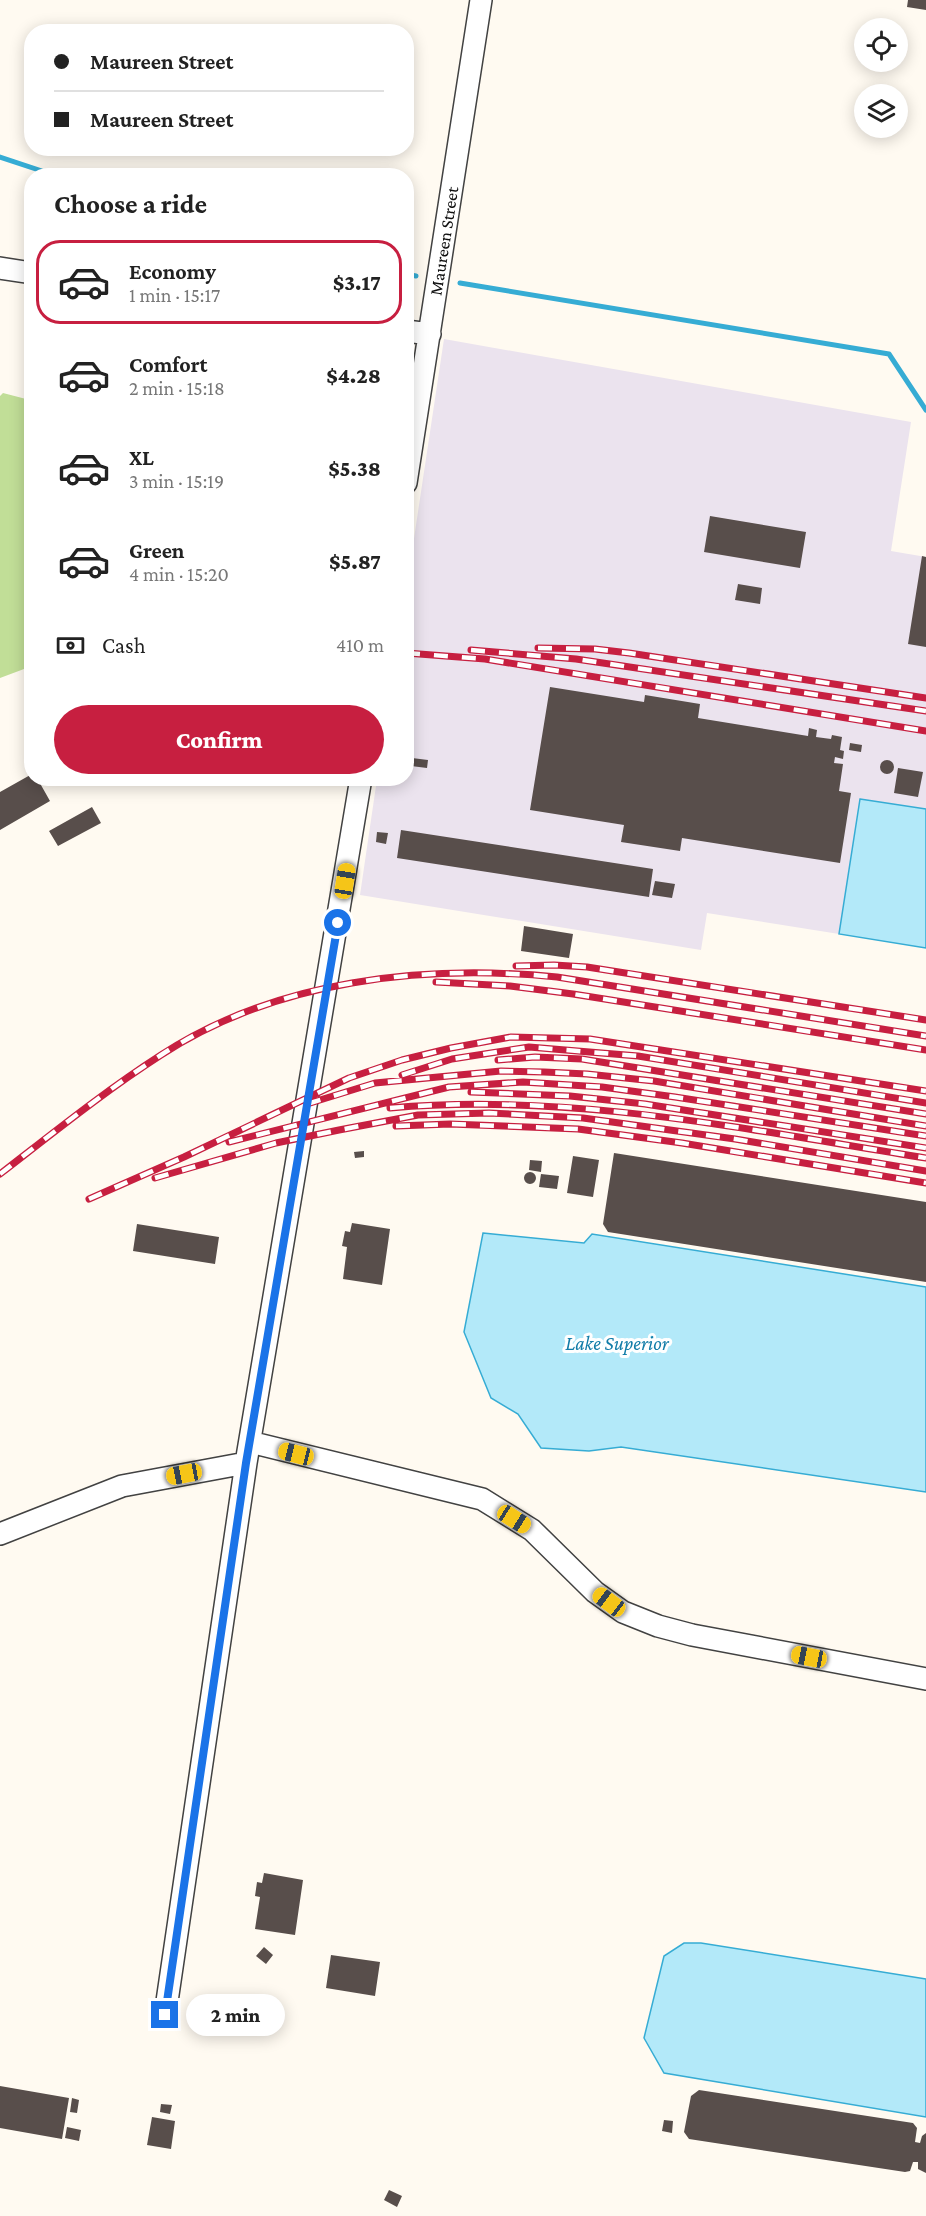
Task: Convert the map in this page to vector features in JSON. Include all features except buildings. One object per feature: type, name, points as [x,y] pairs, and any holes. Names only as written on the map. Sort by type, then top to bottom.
[{"type":"street","name":"Maureen Street","points":[[414,433],[481,0]]},
{"type":"street","points":[[0,268],[24,272]]},
{"type":"street","points":[[414,332],[430,334]]},
{"type":"street","points":[[165,2015],[248,1453],[360,786]]},
{"type":"street","points":[[0,1534],[122,1486],[248,1453],[482,1499],[532,1530],[596,1592],[622,1612],[658,1626],[692,1635],[926,1679]]},
{"type":"shaded area","points":[[444,339],[911,422],[891,551],[926,557],[926,809],[860,799],[839,934],[707,913],[701,950],[360,895],[376,786],[414,786],[414,538]]},
{"type":"green space","points":[[3,393],[24,398],[24,669],[0,678],[0,396]]},
{"type":"water","points":[[860,799],[926,809],[926,948],[839,934]]},
{"type":"water","name":"Lake Superior","points":[[483,1233],[584,1243],[592,1234],[926,1287],[926,1492],[621,1447],[589,1451],[541,1448],[518,1414],[491,1398],[464,1332]]},
{"type":"water","points":[[684,1943],[701,1943],[926,1979],[926,2117],[664,2073],[644,2038],[664,1956]]},
{"type":"waterway","points":[[0,157],[33,168]]},
{"type":"waterway","points":[[460,283],[889,354],[926,410]]},
{"type":"railway","points":[[538,648],[595,649],[629,653],[926,698]]},
{"type":"railway","points":[[471,650],[576,659],[926,711]]},
{"type":"railway","points":[[414,654],[485,659],[926,731]]},
{"type":"railway","points":[[516,966],[587,967],[926,1020]]},
{"type":"railway","points":[[0,1174],[120,1083],[161,1055],[206,1030],[253,1009],[302,994],[352,983],[403,976],[455,973],[557,977],[926,1036]]},
{"type":"railway","points":[[436,982],[510,986],[573,994],[926,1050]]},
{"type":"railway","points":[[89,1199],[184,1157],[349,1078],[402,1060],[511,1037],[590,1039],[926,1091]]},
{"type":"railway","points":[[402,1075],[452,1059],[529,1047],[638,1056],[926,1103]]},
{"type":"railway","points":[[498,1060],[535,1057],[582,1059],[926,1114]]},
{"type":"railway","points":[[307,1104],[375,1083],[501,1071],[544,1072],[654,1081],[926,1126]]},
{"type":"railway","points":[[229,1142],[449,1087],[523,1082],[602,1087],[926,1136]]},
{"type":"railway","points":[[471,1092],[570,1096],[645,1104],[926,1148]]},
{"type":"railway","points":[[390,1108],[458,1104],[592,1109],[660,1116],[926,1158]]},
{"type":"railway","points":[[155,1178],[276,1143],[339,1130],[418,1115],[489,1113],[583,1118],[735,1139],[926,1171]]},
{"type":"railway","points":[[396,1126],[450,1124],[578,1129],[682,1143],[926,1183]]},
{"type":"route","points":[[165,2015],[246,1463],[338,923]]}]
